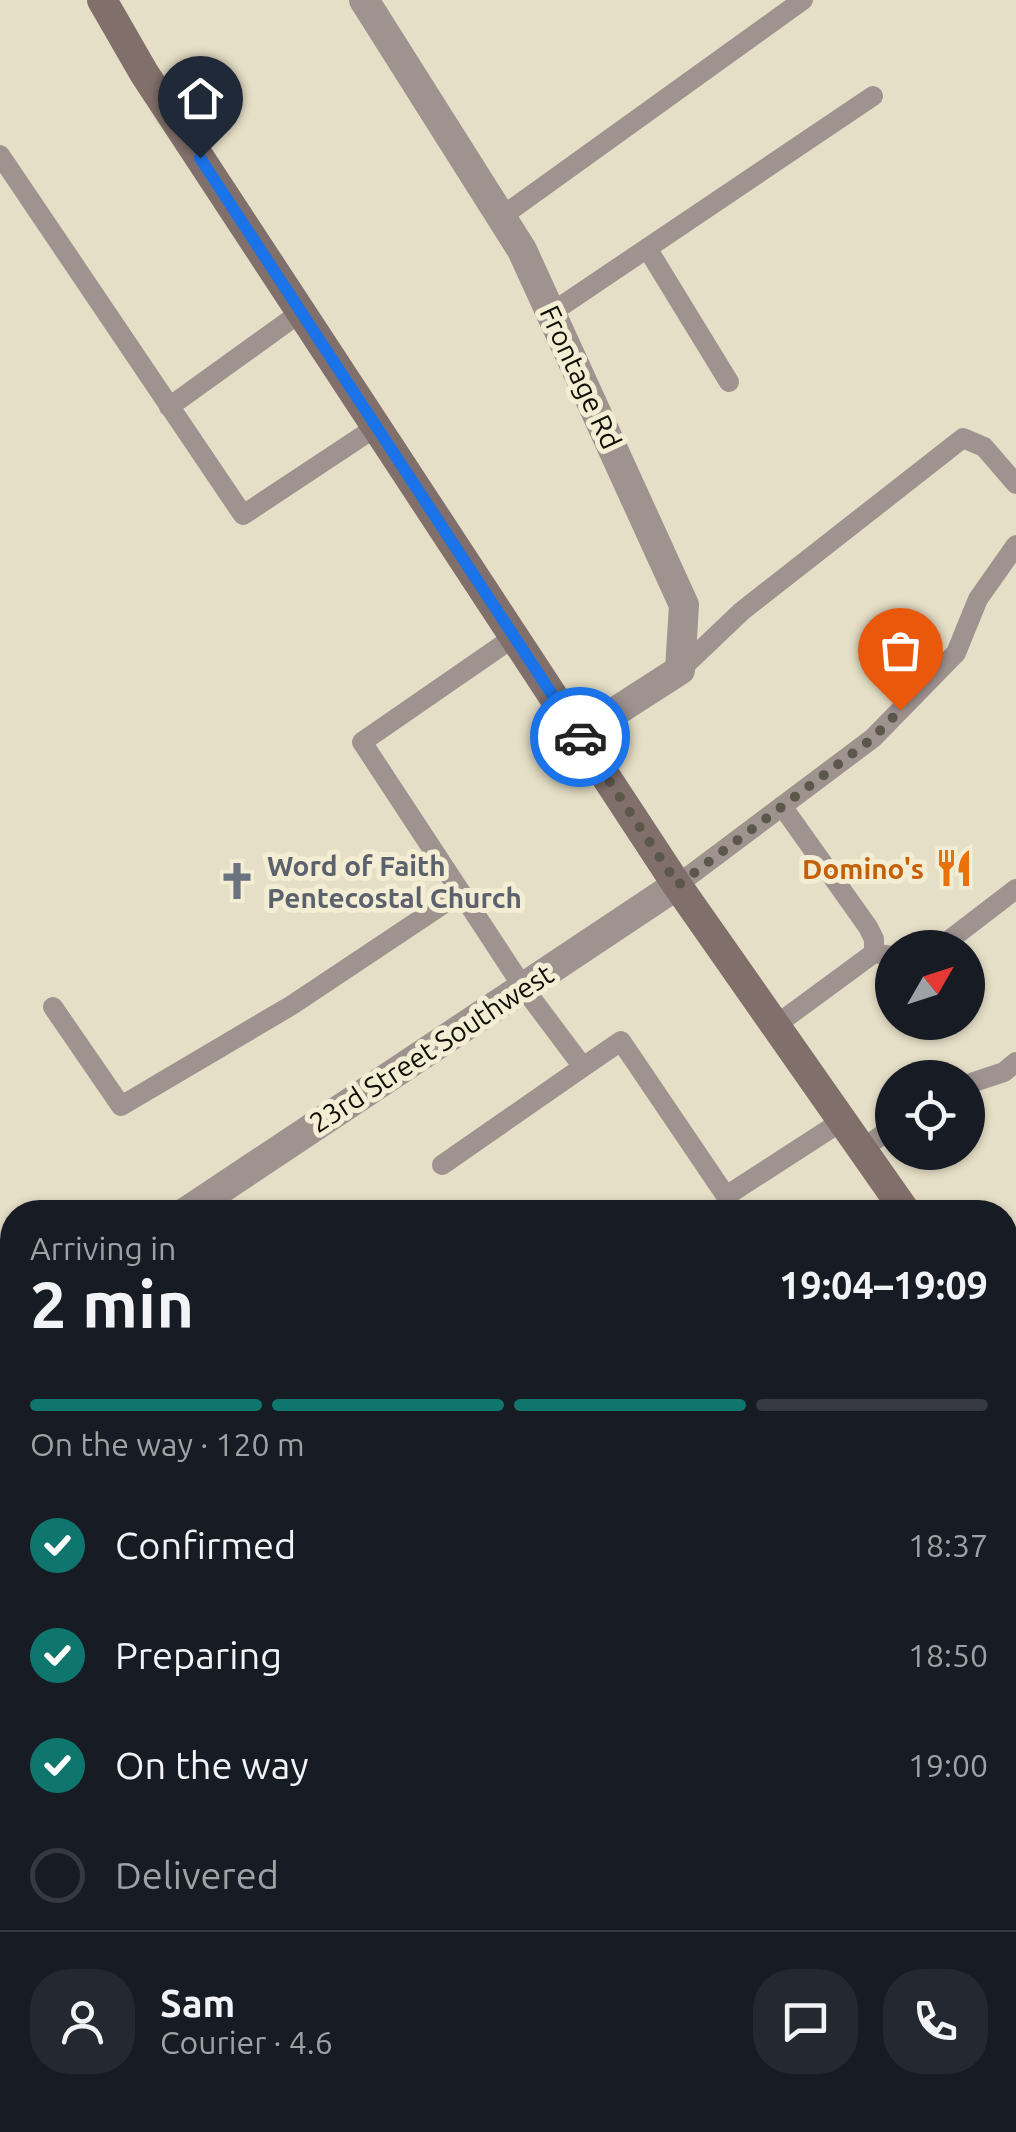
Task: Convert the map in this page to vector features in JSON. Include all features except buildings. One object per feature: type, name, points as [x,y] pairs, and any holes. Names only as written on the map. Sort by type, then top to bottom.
[{"type":"main road","points":[[88,0],[144,73]]},
{"type":"main road","points":[[102,0],[144,73],[578,735],[898,1200]]},
{"type":"street","name":"Frontage Rd","points":[[364,0],[522,250],[684,605],[680,670]]},
{"type":"street","points":[[578,735],[680,670]]},
{"type":"street","name":"23rd Street Southwest","points":[[204,1200],[678,885]]},
{"type":"lane","points":[[501,217],[803,0]]},
{"type":"lane","points":[[551,313],[873,96]]},
{"type":"lane","points":[[0,155],[242,515],[376,427]]},
{"type":"lane","points":[[647,248],[729,382]]},
{"type":"lane","points":[[169,407],[301,312]]},
{"type":"lane","points":[[680,670],[742,611],[963,438],[984,447],[1016,484]]},
{"type":"lane","points":[[678,885],[873,738],[956,653],[978,599],[1016,545]]},
{"type":"lane","points":[[514,637],[362,742],[460,893],[582,1067]]},
{"type":"lane","points":[[782,806],[875,941]]},
{"type":"lane","points":[[961,930],[1016,888]]},
{"type":"lane","points":[[54,1007],[121,1106],[292,1005],[460,893]]},
{"type":"lane","points":[[776,1025],[875,960]]},
{"type":"lane","points":[[442,1165],[621,1041],[726,1196],[842,1121]]},
{"type":"lane","points":[[985,1078],[1004,1072],[1016,1062]]},
{"type":"lane","points":[[862,1149],[875,1140]]},
{"type":"way so far","points":[[580,737],[678,885],[873,738],[900,710]]},
{"type":"place","name":"Domino's","points":[[954,868]]},
{"type":"place","name":"Word of Faith Pentecostal Church","points":[[237,881]]},
{"type":"route","points":[[200,158],[580,737]]}]
